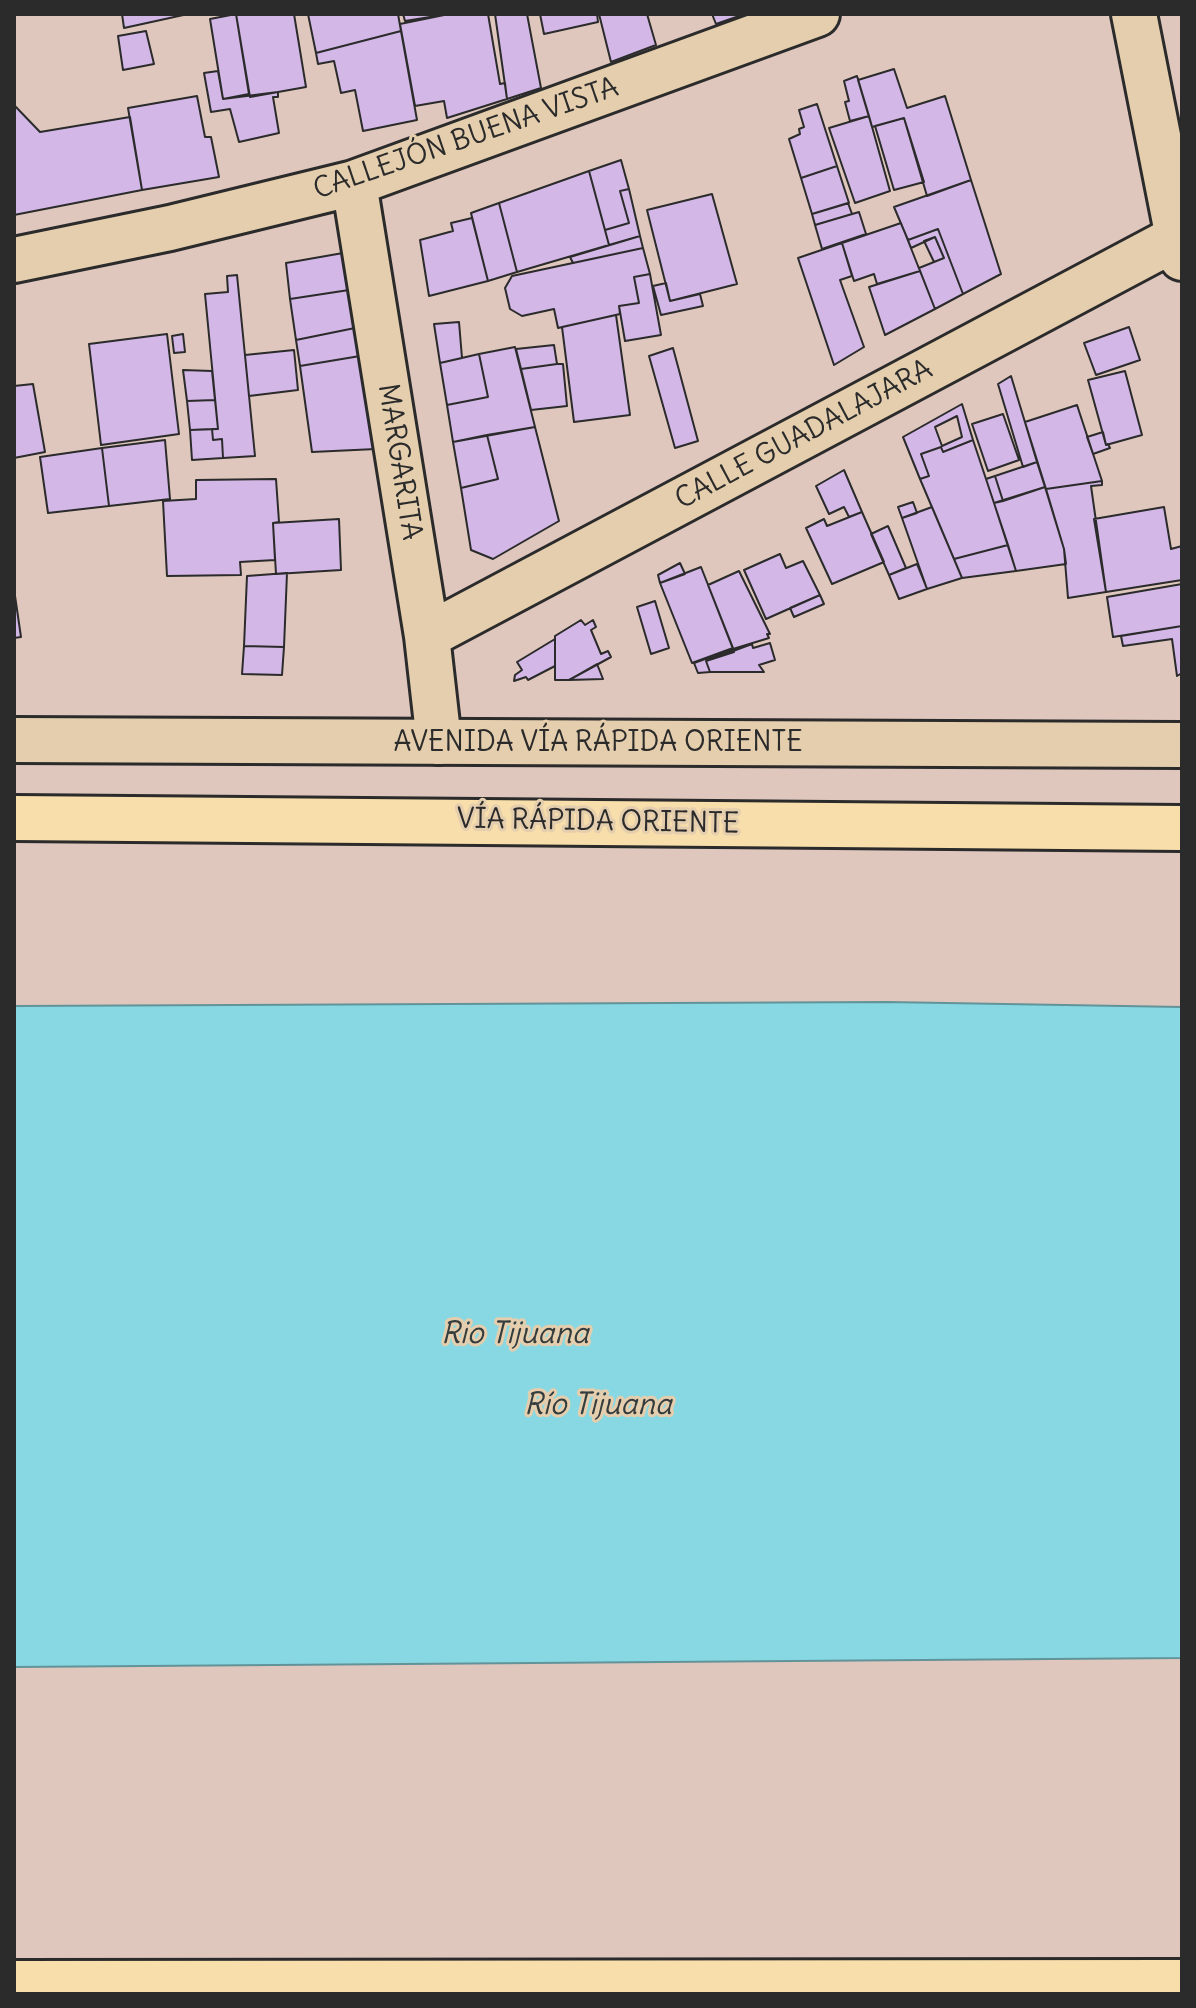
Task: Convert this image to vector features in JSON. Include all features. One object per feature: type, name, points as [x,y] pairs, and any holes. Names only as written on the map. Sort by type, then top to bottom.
[{"type":"highway","points":[[14,807],[156,818]]},
{"type":"highway","name":"VÍA RÁPIDA ORIENTE","points":[[14,818],[1182,828]]},
{"type":"highway","points":[[14,1983],[1182,1982]]},
{"type":"street","name":"CALLEJÓN BUENA VISTA","points":[[14,260],[170,228],[354,183],[817,14]]},
{"type":"street","points":[[1134,14],[1181,243]]},
{"type":"street","name":"MARGARITA","points":[[354,183],[427,636],[439,742]]},
{"type":"street","name":"CALLE GUADALAJARA","points":[[427,636],[1181,243]]},
{"type":"street","name":"AVENIDA VÍA RÁPIDA ORIENTE","points":[[14,740],[1182,745]]},
{"type":"water","name":"Rio Tijuana","points":[[887,1002],[1182,1007],[1182,1658],[14,1667],[14,1006]]},
{"type":"building","points":[[122,14],[188,14],[124,28]]},
{"type":"building","points":[[236,14],[249,94],[223,99],[210,19]]},
{"type":"building","points":[[236,14],[294,14],[306,87],[250,97]]},
{"type":"building","points":[[308,14],[398,14],[401,31],[316,53]]},
{"type":"building","points":[[403,14],[449,14],[405,21]]},
{"type":"building","points":[[449,14],[488,14],[500,84],[505,83],[507,99],[447,118],[444,101],[415,106],[400,24]]},
{"type":"building","points":[[495,14],[527,14],[541,88],[507,99]]},
{"type":"building","points":[[540,14],[597,14],[598,22],[544,34]]},
{"type":"building","points":[[599,14],[647,14],[656,45],[611,62]]},
{"type":"building","points":[[712,14],[745,14],[716,24]]},
{"type":"building","points":[[146,31],[154,64],[123,70],[118,36]]},
{"type":"building","points":[[401,31],[417,120],[363,131],[355,90],[341,93],[334,61],[318,64],[316,53]]},
{"type":"building","points":[[894,69],[907,108],[945,96],[971,180],[927,196],[904,118],[872,127],[858,80]]},
{"type":"building","points":[[218,71],[223,99],[278,92],[278,97],[273,97],[279,133],[239,142],[230,109],[211,112],[204,73]]},
{"type":"building","points":[[857,76],[869,116],[850,121],[844,81]]},
{"type":"building","points":[[197,96],[205,137],[211,137],[219,177],[142,190],[128,108]]},
{"type":"building","points":[[817,104],[837,166],[801,178],[789,139],[800,134],[799,129],[804,127],[799,110]]},
{"type":"building","points":[[14,105],[40,132],[130,117],[142,190],[14,215]]},
{"type":"building","points":[[869,116],[890,191],[855,203],[829,128]]},
{"type":"building","points":[[904,118],[924,182],[894,190],[875,126]]},
{"type":"building","points":[[621,160],[629,189],[620,191],[629,223],[605,230],[589,171]]},
{"type":"building","points":[[837,166],[849,203],[812,214],[801,178]]},
{"type":"building","points":[[589,171],[609,245],[517,272],[499,203]]},
{"type":"building","points":[[971,180],[1001,274],[963,294],[938,229],[908,240],[894,207]]},
{"type":"building","points":[[629,189],[640,236],[609,245],[605,230],[629,223],[620,191]]},
{"type":"building","points":[[712,194],[737,284],[670,301],[647,210]]},
{"type":"building","points":[[499,203],[517,272],[488,281],[471,213]]},
{"type":"building","points":[[848,203],[852,214],[815,225],[812,214]]},
{"type":"building","points":[[859,212],[866,234],[822,249],[815,225]]},
{"type":"building","points":[[472,218],[488,281],[429,296],[420,240],[453,231],[451,223]]},
{"type":"building","points":[[901,223],[920,271],[877,284],[874,274],[854,281],[842,243]]},
{"type":"building","points":[[938,229],[963,294],[935,309],[919,268],[944,258],[935,237],[911,248],[908,240]]},
{"type":"building","points":[[640,236],[643,248],[573,263],[570,257]]},
{"type":"building","points":[[935,237],[944,258],[934,262],[924,241]]},
{"type":"building","points":[[842,243],[852,276],[840,280],[864,347],[834,365],[798,258]]},
{"type":"building","points":[[643,248],[650,274],[634,277],[639,303],[619,306],[620,314],[558,328],[554,309],[522,316],[510,309],[505,288],[512,276]]},
{"type":"building","points":[[343,253],[349,290],[290,299],[286,263]]},
{"type":"building","points":[[920,271],[935,309],[885,335],[869,287]]},
{"type":"building","points":[[650,274],[661,335],[625,341],[619,306],[639,303],[634,277]]},
{"type":"building","points":[[237,275],[255,456],[223,458],[222,439],[213,440],[212,429],[218,429],[205,294],[228,292],[227,276]]},
{"type":"building","points":[[666,283],[670,301],[700,294],[703,306],[661,315],[653,286]]},
{"type":"building","points":[[349,290],[355,328],[296,340],[290,299]]},
{"type":"building","points":[[616,315],[630,415],[574,422],[562,327]]},
{"type":"building","points":[[459,322],[462,358],[440,363],[434,324]]},
{"type":"building","points":[[1129,327],[1140,360],[1096,375],[1084,343]]},
{"type":"building","points":[[355,328],[360,356],[300,366],[296,340]]},
{"type":"building","points":[[167,334],[179,434],[101,445],[89,344]]},
{"type":"building","points":[[183,334],[185,352],[174,353],[172,336]]},
{"type":"building","points":[[554,345],[557,364],[521,369],[516,349]]},
{"type":"building","points":[[515,347],[535,427],[453,442],[447,405],[488,397],[479,354]]},
{"type":"building","points":[[673,348],[698,441],[675,448],[649,356]]},
{"type":"building","points":[[294,350],[298,390],[249,396],[245,355]]},
{"type":"building","points":[[479,354],[488,397],[447,405],[440,363]]},
{"type":"building","points":[[360,356],[376,449],[312,452],[300,366]]},
{"type":"building","points":[[563,364],[567,406],[531,410],[521,369]]},
{"type":"building","points":[[183,370],[212,371],[215,400],[187,401]]},
{"type":"building","points":[[1125,371],[1142,435],[1106,445],[1088,380]]},
{"type":"building","points":[[1011,376],[1037,462],[1023,467],[998,384]]},
{"type":"building","points":[[33,384],[45,452],[14,458],[14,386]]},
{"type":"building","points":[[215,400],[218,429],[190,430],[187,401]]},
{"type":"building","points":[[962,404],[973,440],[943,452],[941,447],[921,454],[929,476],[920,479],[903,437]],"holes":[[[957,416],[962,437],[942,446],[935,427]]]},
{"type":"building","points":[[1077,405],[1102,481],[1046,489],[1025,422]]},
{"type":"building","points":[[1003,414],[1019,460],[988,471],[972,424]]},
{"type":"building","points":[[535,427],[559,521],[493,559],[471,550],[461,488],[498,479],[487,435]]},
{"type":"building","points":[[212,429],[213,440],[222,439],[223,458],[192,460],[190,430]]},
{"type":"building","points":[[1103,432],[1106,445],[1110,448],[1093,454],[1087,437]]},
{"type":"building","points":[[487,435],[498,479],[461,488],[453,442]]},
{"type":"building","points":[[165,440],[170,499],[109,506],[102,448]]},
{"type":"building","points":[[973,440],[1008,545],[954,559],[920,479],[929,476],[921,454],[941,447],[943,452]]},
{"type":"building","points":[[102,448],[109,506],[48,513],[40,457]]},
{"type":"building","points":[[1037,462],[1045,487],[1003,501],[995,476]]},
{"type":"building","points":[[844,470],[862,512],[849,517],[844,507],[829,514],[816,486]]},
{"type":"building","points":[[995,476],[1003,501],[994,503],[986,479]]},
{"type":"building","points":[[276,479],[279,522],[273,523],[275,560],[240,562],[241,575],[167,576],[163,501],[196,499],[196,480]]},
{"type":"building","points":[[1102,481],[1102,485],[1091,486],[1106,592],[1068,598],[1064,549],[1046,489]]},
{"type":"building","points":[[1045,487],[1066,564],[1016,571],[994,503]]},
{"type":"building","points":[[913,502],[917,513],[902,518],[898,507]]},
{"type":"building","points":[[932,507],[962,578],[927,589],[902,518]]},
{"type":"building","points":[[1164,507],[1171,549],[1182,546],[1182,580],[1106,592],[1094,519]]},
{"type":"building","points":[[862,512],[884,562],[832,584],[806,528],[824,519],[827,526]]},
{"type":"building","points":[[339,519],[341,570],[276,574],[273,523]]},
{"type":"building","points":[[888,526],[906,568],[889,575],[871,534]]},
{"type":"building","points":[[1008,545],[1016,571],[962,578],[954,559]]},
{"type":"building","points":[[780,554],[786,568],[803,561],[820,595],[766,619],[744,570]]},
{"type":"building","points":[[680,563],[685,574],[660,583],[658,575]]},
{"type":"building","points":[[917,564],[927,589],[899,599],[889,575]]},
{"type":"building","points":[[701,567],[733,648],[692,663],[660,583]]},
{"type":"building","points":[[739,571],[770,634],[767,634],[769,638],[733,649],[708,585]]},
{"type":"building","points":[[287,573],[284,647],[244,646],[247,576]]},
{"type":"building","points":[[1182,584],[1182,626],[1113,637],[1107,597]]},
{"type":"building","points":[[14,589],[21,637],[14,638]]},
{"type":"building","points":[[820,595],[824,604],[794,617],[790,608]]},
{"type":"building","points":[[655,601],[669,648],[651,654],[637,607]]},
{"type":"building","points":[[581,620],[585,625],[593,620],[596,627],[591,630],[601,654],[608,651],[611,657],[569,680],[555,680],[555,636]]},
{"type":"building","points":[[1182,626],[1182,673],[1177,676],[1172,639],[1123,646],[1121,636]]},
{"type":"building","points":[[555,639],[555,666],[528,680],[526,677],[514,681],[515,675],[522,670],[517,662]]},
{"type":"building","points":[[770,643],[775,660],[759,665],[764,672],[710,672],[706,661],[752,644],[753,648]]},
{"type":"building","points":[[244,646],[284,647],[282,675],[242,674]]},
{"type":"building","points":[[733,649],[734,652],[706,661],[710,672],[698,673],[694,663]]},
{"type":"building","points":[[597,664],[603,679],[569,680]]},
{"type":"water label","name":"Río Tijuana","points":[[598,1405]]}]
